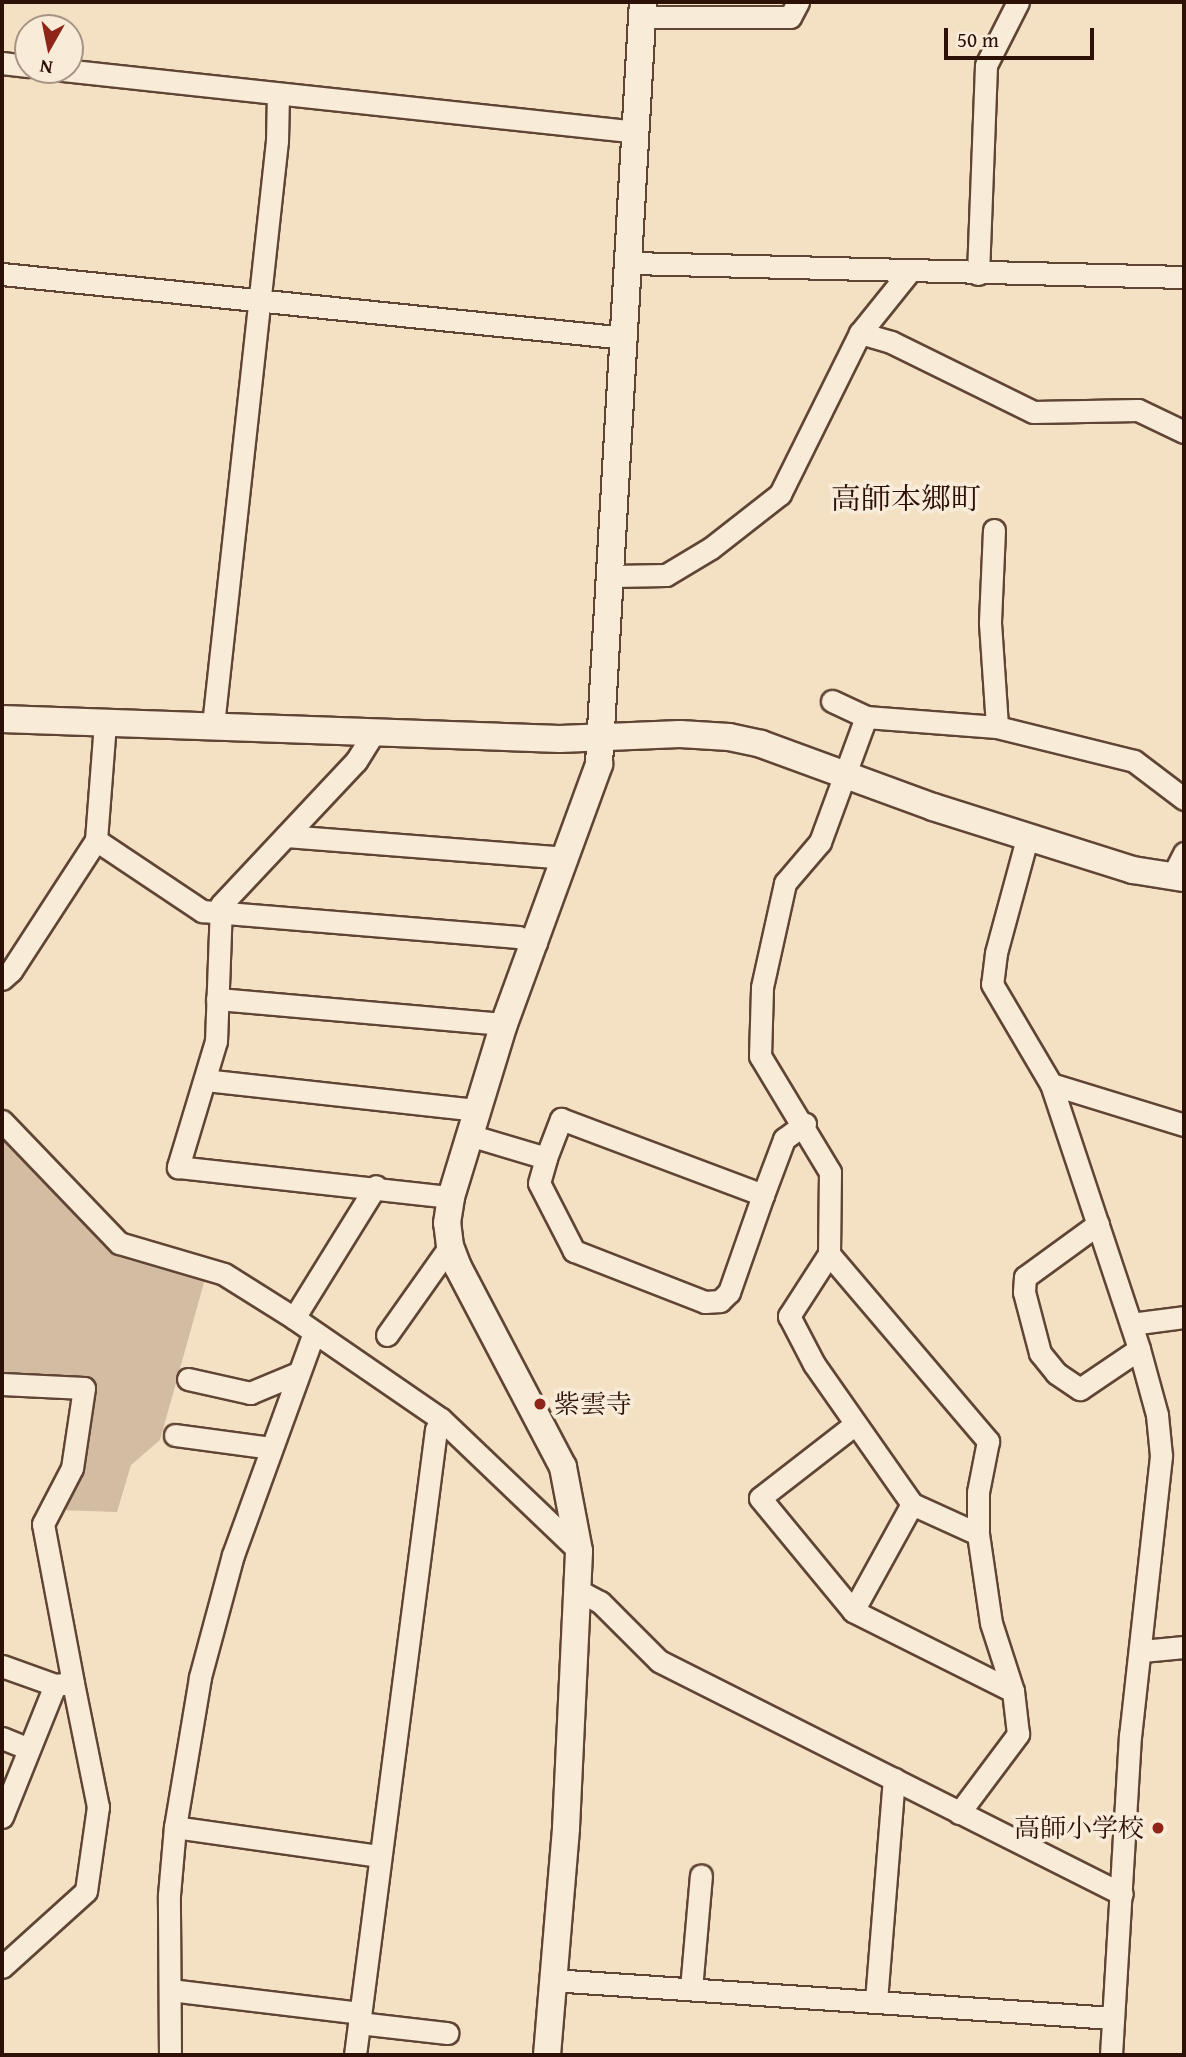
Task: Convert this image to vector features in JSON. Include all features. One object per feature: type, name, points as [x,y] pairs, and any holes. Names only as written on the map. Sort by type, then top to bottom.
[{"type":"street","points":[[547,2055],[579,1591],[579,1551],[563,1467],[450,1246],[451,1197],[504,1024],[536,943],[599,764],[604,738],[643,9],[790,17],[798,2]]},
{"type":"street","points":[[978,274],[986,65],[1018,2]]},
{"type":"street","points":[[84,72],[637,132]]},
{"type":"street","points":[[213,725],[278,141],[278,94]]},
{"type":"street","points":[[631,263],[978,274],[1184,277]]},
{"type":"street","points":[[613,576],[666,575],[711,548],[780,494],[860,333],[909,272]]},
{"type":"street","points":[[2,274],[626,338]]},
{"type":"street","points":[[860,333],[891,342],[1033,412],[1138,410],[1184,432]]},
{"type":"street","points":[[994,530],[990,584],[997,727]]},
{"type":"street","points":[[832,701],[866,717],[997,727],[1134,761],[1184,799]]},
{"type":"street","points":[[866,717],[820,842],[785,883],[762,986],[760,1056],[805,1124],[830,1172],[829,1254],[789,1316],[814,1364],[854,1425],[912,1504],[978,1534]]},
{"type":"street","points":[[2,719],[213,725],[373,734],[604,738],[680,734],[729,737],[846,774],[933,807],[1132,870],[1178,878],[1184,853]]},
{"type":"street","points":[[2,979],[96,840],[104,723]]},
{"type":"street","points":[[373,734],[356,761],[221,905],[216,1041],[178,1167],[376,1186],[451,1197]]},
{"type":"street","points":[[1028,835],[996,953],[992,984],[1051,1084],[1139,1349],[1157,1415],[1161,1456],[1142,1651],[1130,1735],[1111,2055]]},
{"type":"street","points":[[287,836],[566,858]]},
{"type":"street","points":[[96,840],[202,911],[518,937],[536,943]]},
{"type":"street","points":[[217,999],[504,1024]]},
{"type":"street","points":[[205,1080],[473,1122],[546,1158]]},
{"type":"street","points":[[1051,1084],[1184,1125]]},
{"type":"street","points":[[764,1195],[561,1119],[540,1183],[574,1251],[705,1302],[720,1301],[729,1292],[764,1195],[783,1139],[805,1124]]},
{"type":"street","points":[[2,1121],[119,1243],[224,1274],[294,1318],[442,1419],[579,1551]]},
{"type":"street","points":[[294,1318],[376,1186]]},
{"type":"street","points":[[1098,1224],[1025,1277],[1024,1292],[1040,1353],[1056,1373],[1080,1389],[1139,1349]]},
{"type":"street","points":[[387,1335],[450,1246]]},
{"type":"street","points":[[829,1254],[988,1441],[978,1492],[978,1534],[991,1623],[1013,1691],[1018,1734],[959,1813]]},
{"type":"street","points":[[1131,1324],[1184,1317]]},
{"type":"street","points":[[170,2055],[169,1895],[175,1827],[200,1677],[233,1555],[314,1333]]},
{"type":"street","points":[[188,1378],[250,1393],[298,1373]]},
{"type":"street","points":[[2,1384],[84,1388],[72,1468],[43,1524],[64,1684],[98,1807],[86,1891],[2,1967]]},
{"type":"street","points":[[355,2055],[436,1430],[442,1419]]},
{"type":"street","points":[[854,1425],[760,1498],[853,1611],[1013,1691]]},
{"type":"street","points":[[175,1435],[271,1448]]},
{"type":"street","points":[[853,1611],[912,1504]]},
{"type":"street","points":[[579,1591],[600,1602],[659,1661],[1122,1894]]},
{"type":"street","points":[[1142,1651],[1184,1647]]},
{"type":"street","points":[[2,1666],[64,1684]]},
{"type":"street","points":[[2,1817],[29,1749],[64,1684]]},
{"type":"street","points":[[2,1738],[29,1749]]},
{"type":"street","points":[[876,2001],[894,1779]]},
{"type":"street","points":[[175,1827],[380,1856]]},
{"type":"street","points":[[691,1989],[701,1875]]},
{"type":"street","points":[[552,1980],[1113,2018]]},
{"type":"street","points":[[170,1990],[447,2033]]},
{"type":"shaded area","points":[[2,1130],[130,1260],[205,1279],[160,1440],[131,1465],[117,1512],[58,1510],[80,1472],[94,1381],[2,1375]]},
{"type":"place","name":"紫雲寺","points":[[540,1404]]},
{"type":"place","name":"高師小学校","points":[[1158,1828]]},
{"type":"district","name":"高師本郷町","points":[[906,498]]}]
